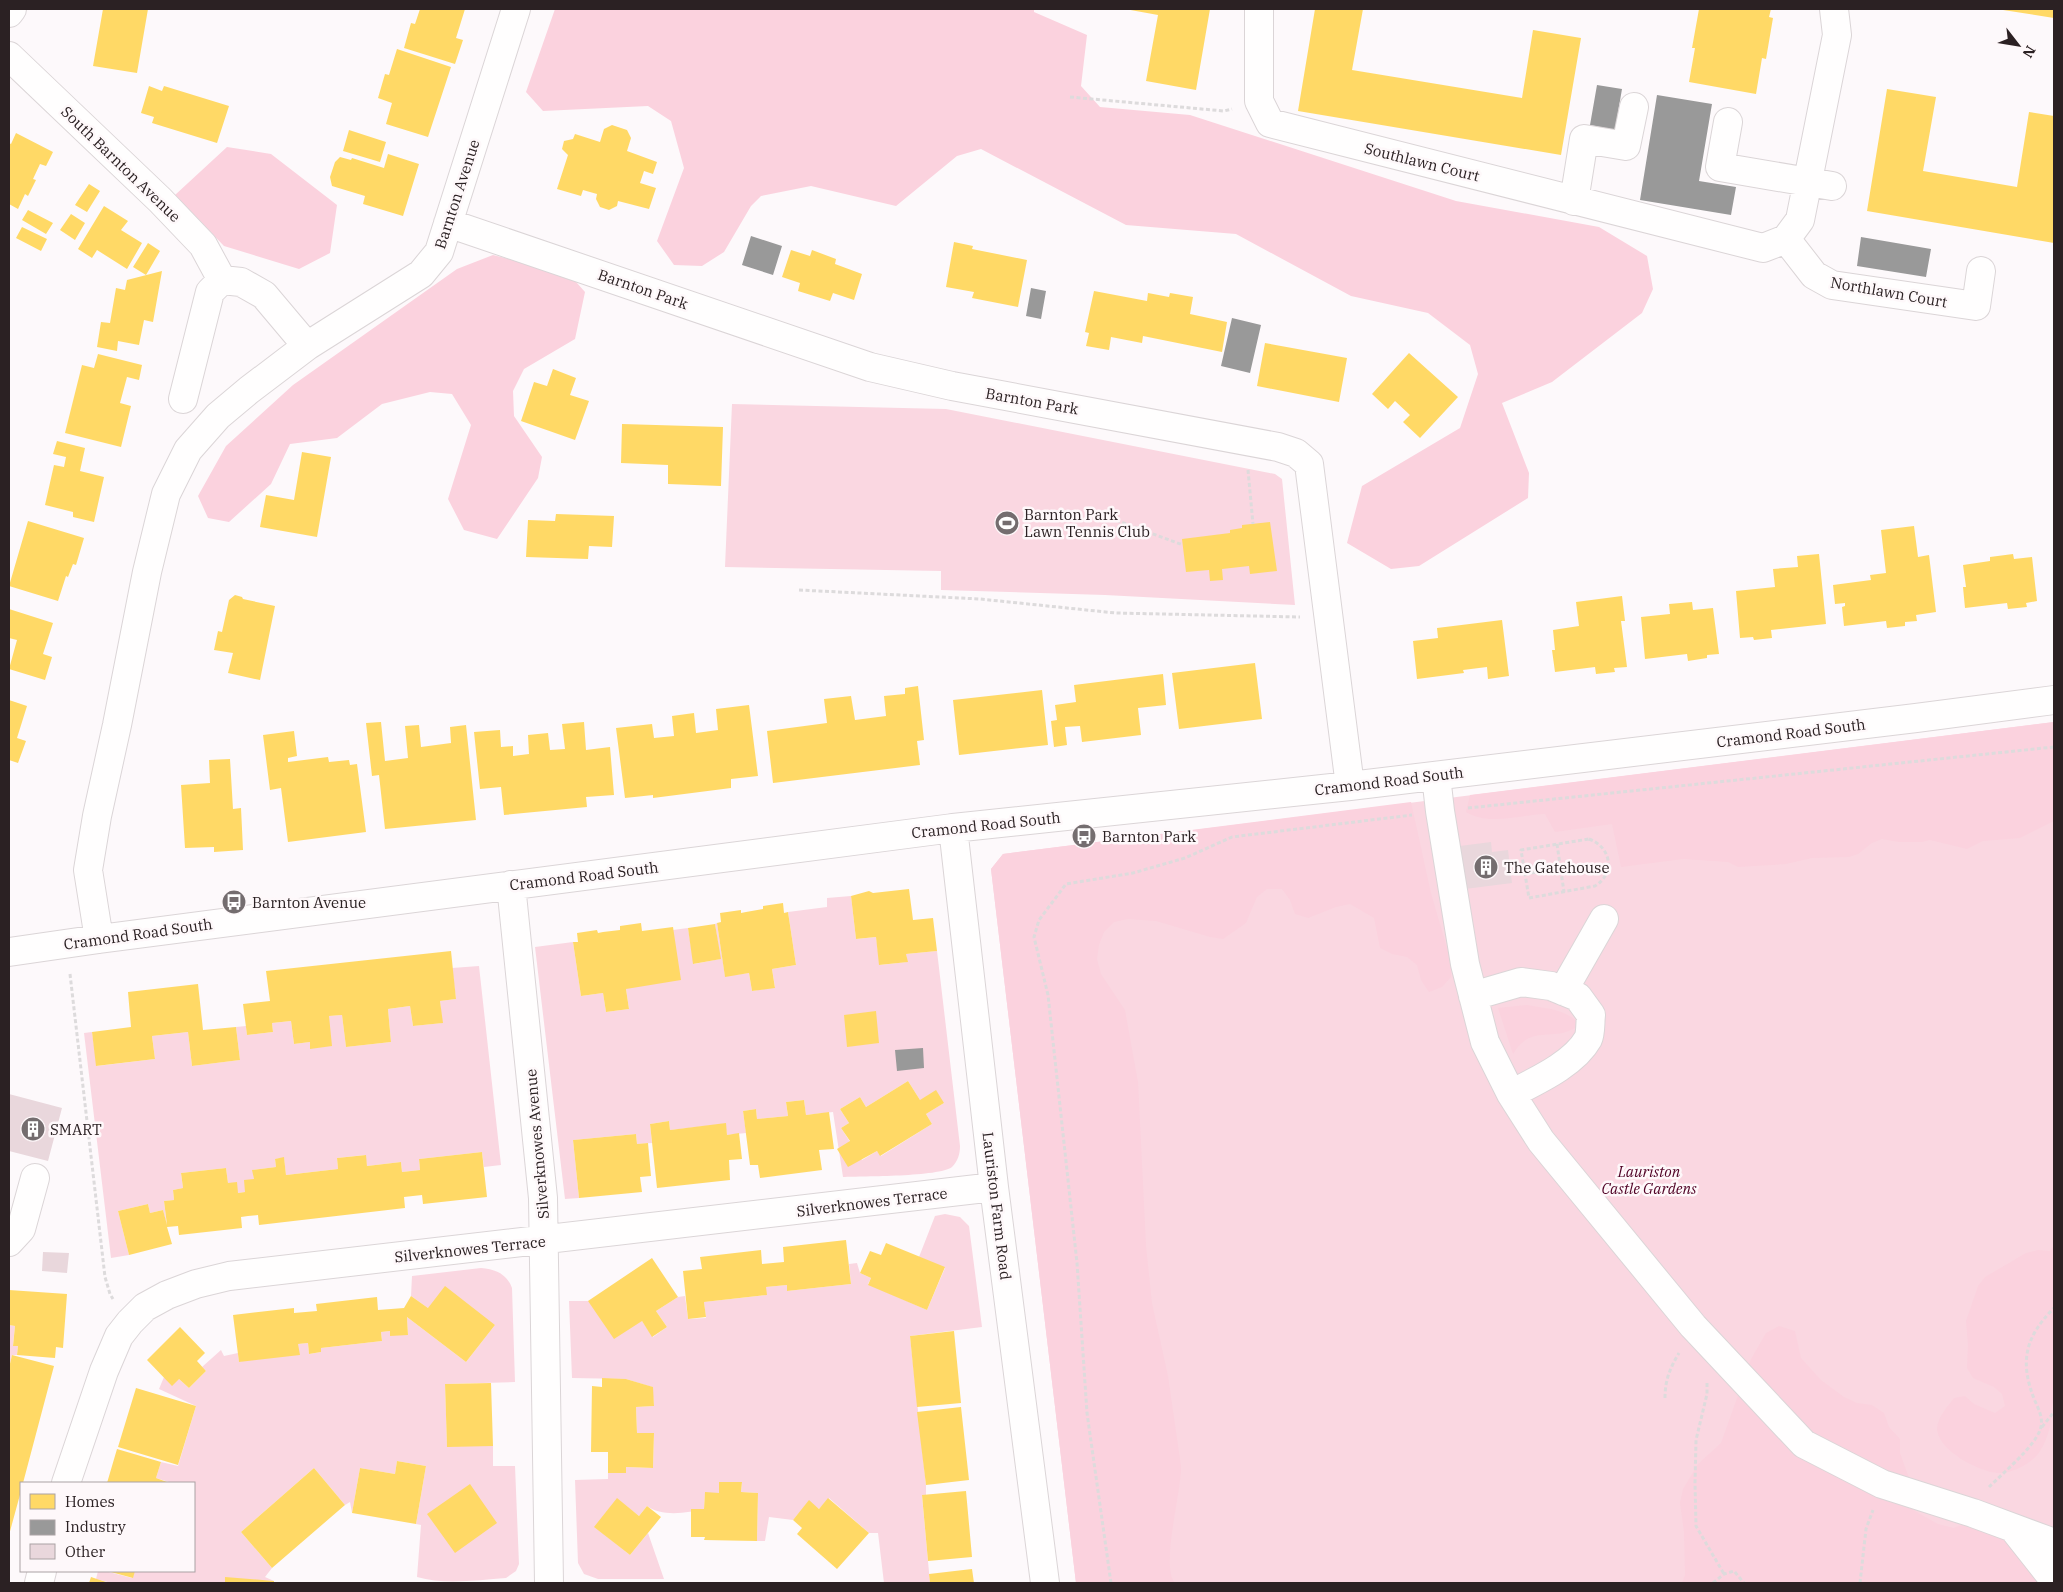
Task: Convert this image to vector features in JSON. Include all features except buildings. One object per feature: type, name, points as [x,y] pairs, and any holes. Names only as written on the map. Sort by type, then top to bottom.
[{"type":"street","points":[[9,13],[12,9]]},
{"type":"street","name":"Barnton Avenue","points":[[99,938],[88,870],[95,825],[117,726],[147,572],[166,494],[188,450],[218,416],[308,346],[421,274],[440,252],[516,9]]},
{"type":"street","points":[[1259,9],[1265,112]]},
{"type":"street","points":[[1634,107],[1626,146],[1584,139],[1574,201],[1763,248],[1786,239],[1800,220],[1819,184],[1838,35],[1834,9]]},
{"type":"street","name":"South Barnton Avenue","points":[[9,56],[160,200],[202,245],[222,280]]},
{"type":"street","name":"Southlawn Court","points":[[1265,112],[1574,201]]},
{"type":"street","points":[[1728,122],[1720,167],[1819,184]]},
{"type":"street","name":"Barnton Park","points":[[448,223],[870,367],[952,386],[1244,440],[1296,453],[1309,464],[1350,786]]},
{"type":"street","name":"Northlawn Court","points":[[1786,239],[1814,275],[1832,286],[1976,306],[1981,271]]},
{"type":"street","points":[[183,398],[210,292],[222,280],[241,282],[264,295],[308,346]]},
{"type":"street","name":"Cramond Road South","points":[[9,952],[99,938],[953,828],[1350,786],[2054,700]]},
{"type":"street","points":[[1436,776],[1465,964],[1485,1042],[1511,1094],[1541,1141],[1700,1333],[1804,1444],[1882,1484],[1973,1513],[2054,1543]]},
{"type":"street","name":"Lauriston Farm Road","points":[[953,828],[994,1187],[1045,1583]]},
{"type":"street","name":"Silverknowes Avenue","points":[[511,885],[543,1198],[549,1583]]},
{"type":"street","points":[[1563,991],[1604,919]]},
{"type":"street","points":[[1473,996],[1521,982],[1550,986],[1578,997],[1591,1015],[1589,1037],[1576,1054],[1546,1076],[1511,1094]]},
{"type":"street","points":[[9,1242],[21,1229],[35,1178]]},
{"type":"street","name":"Silverknowes Terrace","points":[[66,1482],[104,1371],[119,1336],[145,1307],[167,1295],[196,1284],[229,1276],[544,1241],[994,1187]]},
{"type":"street","points":[[2014,1528],[2054,1580]]},
{"type":"path","points":[[1070,97],[1224,111],[1265,112]]},
{"type":"path","points":[[1244,440],[1253,524]]},
{"type":"path","points":[[1110,518],[1183,545]]},
{"type":"path","points":[[799,590],[980,599],[1116,613],[1329,618]]},
{"type":"path","points":[[1111,1583],[1087,1413],[1077,1263],[1048,995],[1034,937],[1039,920],[1066,884],[1133,873],[1185,858],[1232,837],[1440,811],[2054,747]]},
{"type":"path","points":[[1588,839],[1596,842],[1606,851],[1608,862],[1606,875],[1601,883],[1595,886],[1529,898],[1521,850],[1557,844],[1588,839]]},
{"type":"path","points":[[1557,844],[1564,892]]},
{"type":"path","points":[[1525,874],[1561,868]]},
{"type":"path","points":[[66,944],[105,1277],[110,1294],[130,1322]]},
{"type":"path","points":[[2041,1428],[2042,1418],[2029,1385],[2026,1362],[2029,1340],[2041,1320],[2054,1308]]},
{"type":"path","points":[[1665,1398],[1665,1383],[1670,1367],[1683,1347],[1700,1333]]},
{"type":"path","points":[[1700,1333],[1707,1394],[1696,1440],[1696,1526],[1724,1574]]},
{"type":"path","points":[[1973,1513],[1988,1488],[2036,1439],[2041,1428],[2054,1412]]},
{"type":"path","points":[[1860,1583],[1866,1530],[1882,1484]]},
{"type":"path","points":[[1712,1583],[1724,1574],[1734,1571],[1744,1583]]},
{"type":"green space","name":"Barnton Park Lawn Tennis Club","points":[[732,404],[946,409],[1275,474],[1282,479],[1295,605],[1105,595],[941,590],[941,571],[725,567]]},
{"type":"green space","name":"Lauriston Castle Gardens","points":[[2054,722],[2054,1583],[1076,1583],[991,869],[1003,854]]},
{"type":"green space","points":[[851,896],[856,939],[876,937],[880,965],[907,962],[906,954],[937,951],[960,1146],[960,1152],[954,1165],[932,1173],[843,1177],[833,1112],[806,1115],[804,1100],[786,1102],[788,1116],[757,1119],[756,1109],[743,1111],[746,1133],[727,1135],[725,1124],[670,1130],[669,1121],[650,1124],[652,1143],[637,1144],[636,1134],[573,1140],[579,1198],[565,1199],[535,947],[573,942],[581,996],[603,993],[606,1012],[629,1009],[626,989],[673,930],[688,928],[694,964],[720,959],[715,924],[717,923],[725,976],[749,973],[752,991],[775,987],[772,969],[796,965],[788,912],[827,907],[827,898]],"holes":[[[908,1081],[920,1100],[944,1103],[926,1114],[932,1124],[881,1156],[877,1151],[862,1160],[841,1128],[849,1123],[840,1109],[860,1097],[866,1107]]]},
{"type":"green space","points":[[479,966],[501,1165],[484,1167],[482,1152],[419,1159],[420,1170],[402,1172],[401,1162],[367,1166],[365,1155],[337,1158],[338,1169],[286,1175],[284,1158],[275,1159],[276,1167],[253,1170],[254,1179],[245,1192],[238,1193],[228,1183],[226,1168],[181,1173],[183,1188],[173,1190],[174,1200],[164,1201],[167,1227],[163,1210],[150,1213],[148,1204],[118,1211],[129,1255],[111,1258],[84,1033],[92,1032],[97,1066],[155,1059],[152,1036],[188,1032],[192,1066],[240,1060],[236,1027],[246,1026],[247,1035],[273,1032],[272,1023],[291,1021],[294,1044],[310,1042],[310,1048],[329,1016],[342,1015],[346,1047],[391,1042],[388,1009],[410,1006],[413,1026],[442,1023],[440,1001],[456,999],[452,968]]},
{"type":"green space","points":[[945,1214],[960,1217],[969,1226],[982,1327],[910,1336],[926,1485],[926,1495],[922,1496],[930,1583],[884,1583],[878,1533],[869,1533],[829,1498],[819,1509],[809,1501],[793,1520],[769,1517],[765,1541],[757,1541],[758,1493],[741,1492],[742,1483],[719,1482],[719,1493],[705,1493],[704,1509],[683,1513],[667,1513],[647,1506],[639,1516],[617,1499],[595,1527],[630,1555],[648,1533],[664,1579],[598,1579],[584,1574],[578,1563],[575,1480],[608,1479],[608,1473],[626,1473],[626,1467],[653,1468],[654,1433],[637,1433],[636,1407],[654,1406],[652,1387],[626,1379],[572,1378],[569,1301],[588,1301],[642,1321],[653,1337],[667,1327],[656,1311],[678,1297],[685,1296],[688,1319],[706,1318],[704,1302],[766,1295],[766,1287],[787,1285],[787,1291],[851,1284],[849,1264],[857,1263],[860,1273],[871,1278],[868,1284],[927,1310],[945,1268],[919,1257],[935,1216]]},
{"type":"green space","points":[[481,1268],[500,1273],[507,1279],[512,1288],[515,1382],[445,1384],[447,1446],[493,1446],[493,1466],[515,1466],[519,1564],[516,1571],[506,1578],[473,1581],[438,1581],[417,1577],[421,1525],[416,1524],[426,1466],[397,1461],[395,1474],[360,1468],[352,1513],[350,1502],[345,1505],[314,1468],[241,1532],[272,1568],[265,1577],[274,1581],[226,1578],[225,1583],[111,1583],[96,1579],[98,1572],[109,1572],[132,1578],[135,1572],[195,1572],[195,1482],[169,1482],[156,1478],[161,1462],[178,1466],[196,1406],[159,1389],[164,1377],[179,1379],[189,1388],[206,1371],[202,1367],[221,1350],[224,1356],[238,1353],[239,1362],[298,1344],[308,1343],[309,1354],[321,1352],[321,1348],[382,1341],[381,1332],[390,1331],[408,1335],[407,1317],[466,1362],[495,1325],[428,1308],[411,1296],[412,1276]]},
{"type":"green space","points":[[9,1325],[15,1326],[13,1345],[18,1346],[17,1355],[12,1355],[9,1368]]},
{"type":"shaded area","points":[[555,9],[1034,9],[1034,12],[1087,35],[1081,86],[1100,107],[1190,115],[1456,201],[1599,227],[1647,256],[1653,289],[1642,313],[1552,382],[1502,403],[1529,473],[1528,498],[1419,566],[1391,569],[1347,543],[1362,486],[1460,428],[1478,374],[1470,345],[1428,313],[1351,296],[1236,234],[1126,225],[981,149],[957,156],[896,206],[811,186],[761,196],[751,206],[724,252],[702,266],[674,265],[657,241],[684,168],[671,121],[648,106],[543,111],[526,92]]},
{"type":"shaded area","points":[[227,147],[271,154],[337,205],[330,253],[299,269],[224,246],[175,195]]},
{"type":"shaded area","points":[[493,255],[569,274],[585,292],[575,339],[524,369],[513,391],[514,416],[542,457],[538,478],[497,539],[464,530],[448,499],[471,425],[452,394],[430,392],[382,404],[337,438],[290,444],[271,484],[229,522],[208,518],[198,496],[226,446],[293,385],[457,269]]},
{"type":"shaded area","points":[[2054,722],[2054,821],[2020,838],[1983,841],[1967,849],[1930,840],[1899,842],[1882,839],[1872,843],[1858,854],[1849,857],[1812,858],[1786,864],[1738,867],[1728,862],[1683,859],[1621,867],[1612,824],[1555,832],[1545,814],[1494,819],[1475,816],[1466,812],[1470,795]]},
{"type":"shaded area","points":[[1411,802],[1431,893],[1451,962],[1451,977],[1442,987],[1429,992],[1421,980],[1417,965],[1407,957],[1392,954],[1380,948],[1374,918],[1350,904],[1336,907],[1308,918],[1295,914],[1290,900],[1282,889],[1267,889],[1257,897],[1246,923],[1223,939],[1156,921],[1128,919],[1114,922],[1104,932],[1099,945],[1097,959],[1101,974],[1125,1010],[1138,1082],[1146,1246],[1152,1303],[1168,1376],[1181,1466],[1170,1561],[1171,1574],[1175,1583],[1076,1583],[991,869],[1003,854]]},
{"type":"shaded area","points":[[1527,1005],[1565,1013],[1575,1020],[1575,1028],[1558,1034],[1534,1036],[1520,1045],[1513,1054],[1498,1008]]},
{"type":"shaded area","points":[[2054,1246],[2054,1400],[2046,1440],[2035,1458],[2020,1468],[2003,1473],[1980,1469],[1951,1452],[1939,1436],[1937,1428],[1941,1416],[1954,1398],[1965,1396],[1974,1404],[1995,1413],[2005,1406],[2002,1394],[1994,1387],[1973,1378],[1967,1368],[1968,1344],[1966,1321],[1978,1286],[1985,1277],[2026,1253],[2038,1250],[2050,1251]]},
{"type":"shaded area","points":[[1779,1326],[1795,1331],[1801,1358],[1821,1380],[1844,1397],[1857,1403],[1872,1405],[1884,1413],[1889,1427],[1900,1439],[1900,1453],[1909,1478],[1908,1495],[1913,1510],[1938,1524],[1954,1528],[1968,1522],[2054,1530],[2054,1583],[1682,1583],[1685,1575],[1684,1532],[1680,1503],[1683,1489],[1698,1464],[1721,1443],[1751,1359],[1766,1333]]},
{"type":"place","name":"Barnton Park Lawn Tennis Club","points":[[1007,523]]},
{"type":"place","name":"Barnton Park","points":[[1084,836]]},
{"type":"place","name":"The Gatehouse","points":[[1486,867]]},
{"type":"place","name":"Barnton Avenue","points":[[234,902]]},
{"type":"place","name":"SMART","points":[[33,1129]]}]
